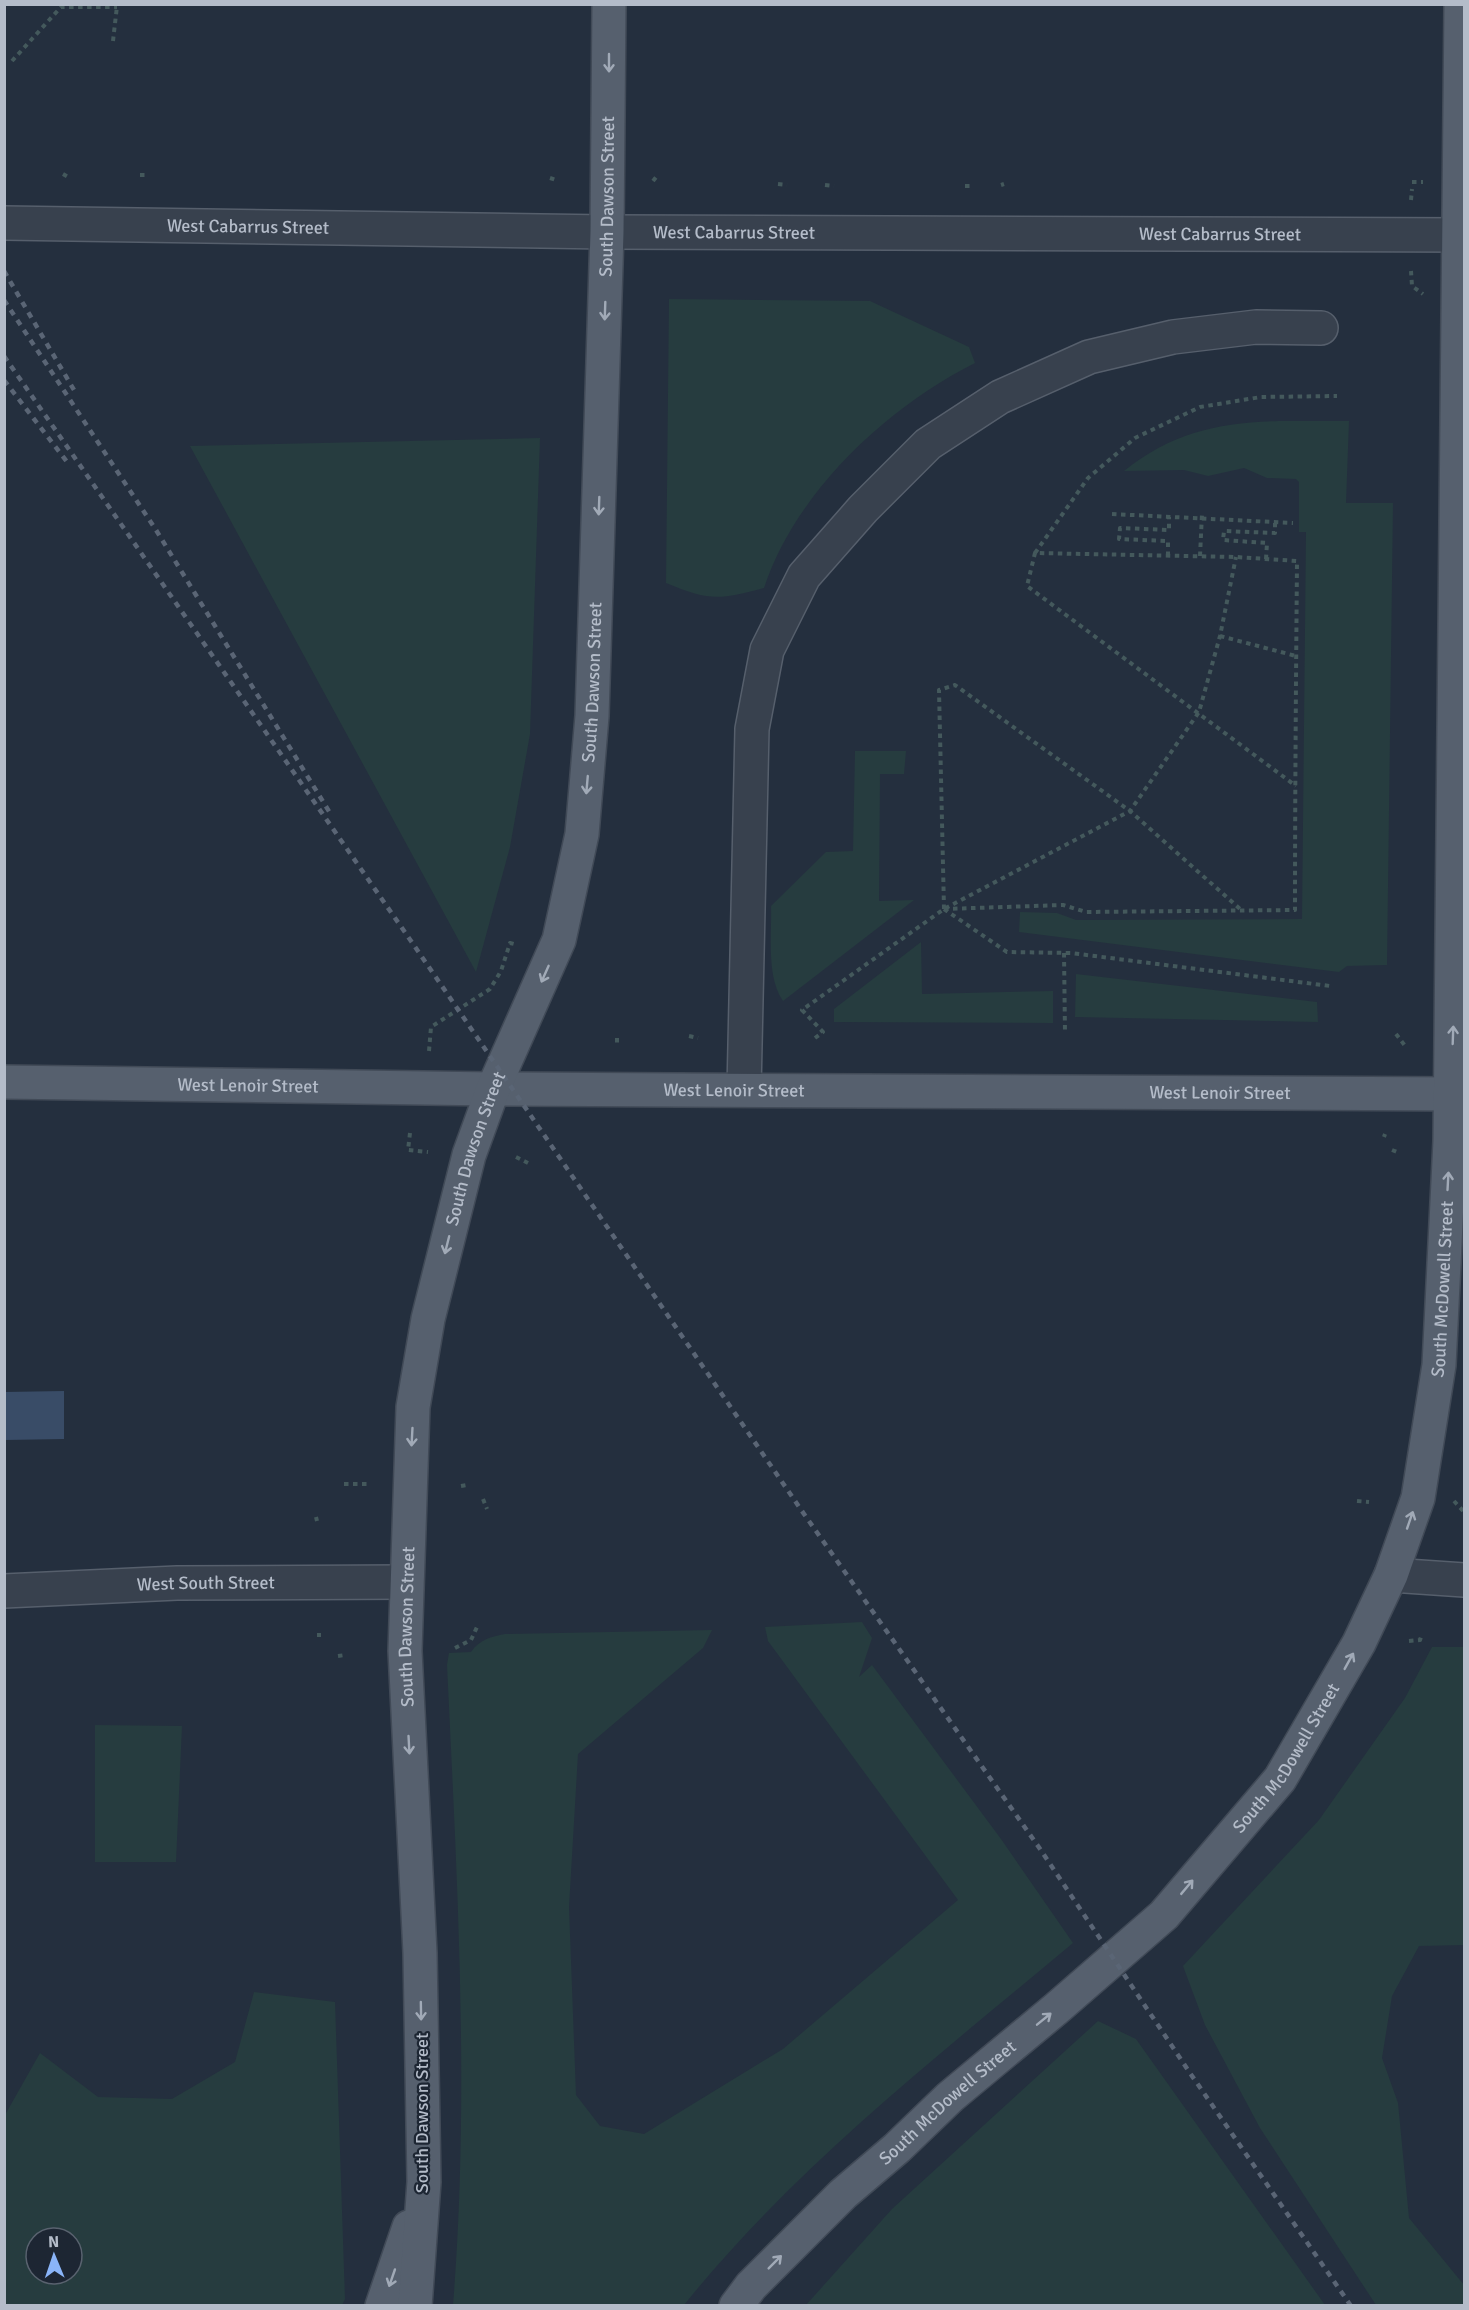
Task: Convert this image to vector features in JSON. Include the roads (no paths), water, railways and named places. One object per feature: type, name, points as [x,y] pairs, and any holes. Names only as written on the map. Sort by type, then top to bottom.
[{"type":"main road","name":"South Dawson Street","points":[[415,2306],[424,2182],[420,1953],[406,1681],[413,1407],[426,1330],[470,1155],[493,1089],[559,940],[582,834],[592,731],[607,232],[609,4]]},
{"type":"main road","name":"South McDowell Street","points":[[736,2306],[751,2286],[843,2194],[897,2148],[950,2097],[1164,1915],[1280,1779],[1352,1657],[1391,1575],[1418,1498],[1439,1365],[1458,1094],[1461,4]]},
{"type":"main road","name":"West Lenoir Street","points":[[4,1082],[493,1089],[1458,1094]]},
{"type":"main road","points":[[382,2306],[424,2182]]},
{"type":"street","name":"West Cabarrus Street","points":[[4,223],[607,232],[1461,235]]},
{"type":"street","points":[[744,1090],[752,729],[766,650],[804,576],[863,509],[928,444],[999,397],[1089,357],[1173,337],[1256,327],[1321,328]]},
{"type":"street","points":[[1391,1575],[1464,1580]]},
{"type":"street","name":"West South Street","points":[[4,1591],[177,1583],[407,1582]]},
{"type":"water","points":[[64,1391],[64,1439],[5,1440],[5,1392]]},
{"type":"railway","points":[[4,271],[74,390]]},
{"type":"railway","points":[[4,300],[156,530],[330,813]]},
{"type":"railway","points":[[4,356],[411,941],[804,1514],[1038,1846],[1190,2073],[1351,2306]]},
{"type":"railway","points":[[4,380],[68,463]]}]
